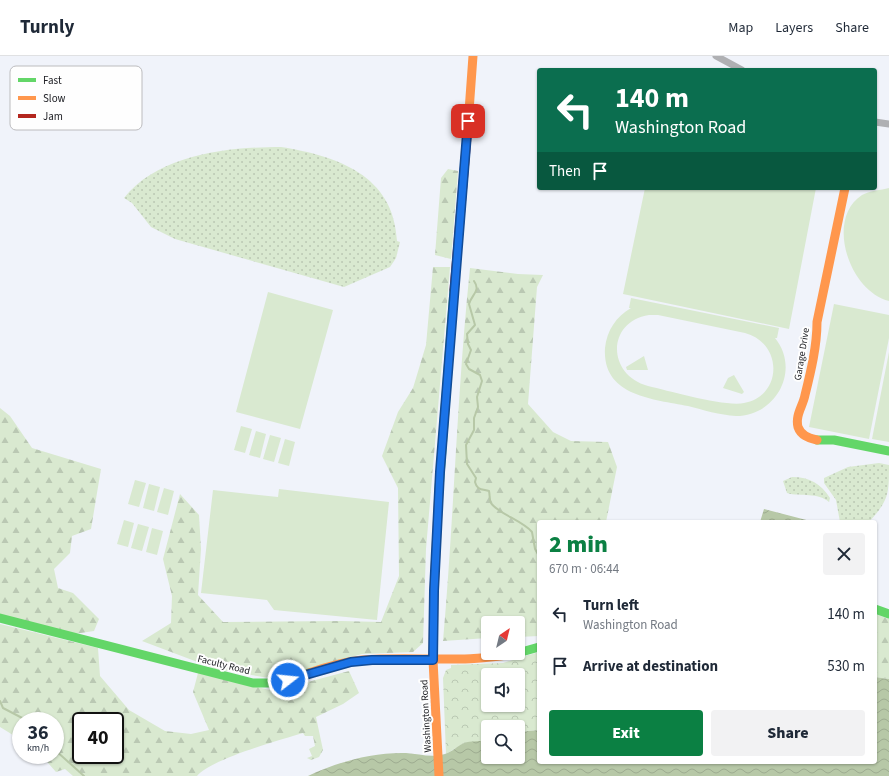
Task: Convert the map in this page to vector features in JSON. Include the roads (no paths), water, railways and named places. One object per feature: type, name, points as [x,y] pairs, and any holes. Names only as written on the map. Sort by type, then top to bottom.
[{"type":"street","name":"Washington Road","points":[[438,776],[433,660],[434,591],[440,472],[473,56]]},
{"type":"street","points":[[716,56],[738,68]]},
{"type":"street","points":[[877,122],[889,124]]},
{"type":"street","name":"Garage Drive","points":[[845,190],[817,322],[817,338],[806,389],[798,414],[798,427],[804,436],[817,440],[834,440],[889,451]]},
{"type":"street","points":[[877,611],[889,614]]},
{"type":"street","name":"Faculty Road","points":[[0,618],[253,683],[274,683],[361,660],[433,660],[481,658]]},
{"type":"street","name":"Faculty Road","points":[[525,651],[537,648]]},
{"type":"water","points":[[764,509],[806,520],[761,520]]},
{"type":"water","points":[[877,677],[889,679],[889,776],[308,776],[343,762],[368,756],[394,753],[430,756],[445,754],[464,743],[481,741],[481,764],[525,764],[525,731],[537,730],[537,764],[877,764]]},
{"type":"waterway","points":[[474,281],[477,287],[469,304],[475,325],[467,334],[468,344],[471,350],[466,364],[469,369],[480,375],[482,381],[477,397],[478,407],[474,418],[474,430],[466,445],[467,464],[476,478],[475,482],[477,486],[480,489],[489,491],[490,502],[494,507],[523,524],[532,532],[537,552]]},
{"type":"waterway","points":[[0,701],[3,708],[12,713]]},
{"type":"waterway","points":[[64,758],[84,776]]}]
